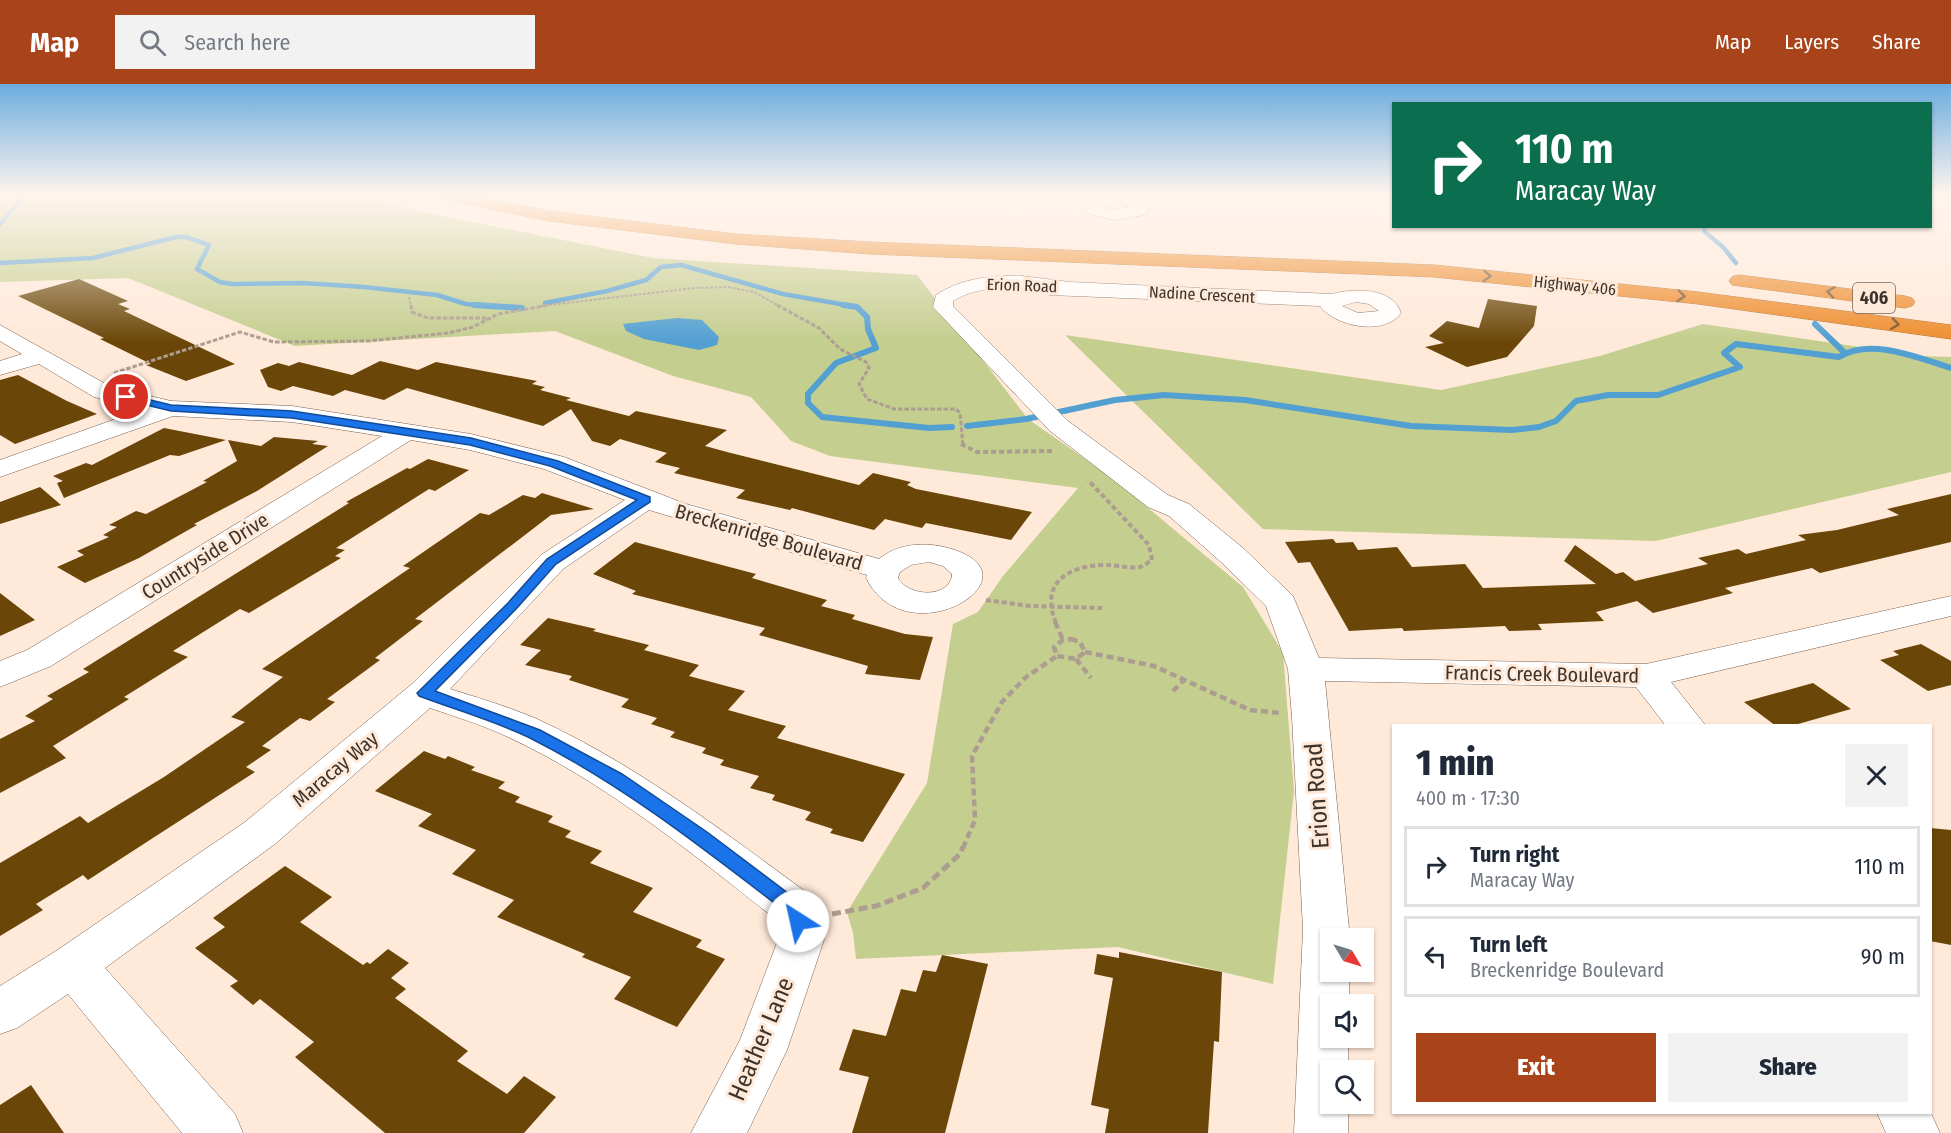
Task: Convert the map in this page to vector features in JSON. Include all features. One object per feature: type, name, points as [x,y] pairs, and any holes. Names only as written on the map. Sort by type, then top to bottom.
[{"type":"highway","name":"Highway 406","points":[[810,244],[1434,271],[1698,298],[1951,332]]},
{"type":"highway","points":[[1176,244],[1479,257]]},
{"type":"highway","name":"406","points":[[1727,280],[1927,305]]},
{"type":"street","name":"Nadine Crescent","points":[[1070,288],[1333,300]]},
{"type":"street","name":"Erion Road","points":[[1070,288],[978,289],[960,294],[956,301],[967,317],[1040,400],[1062,434],[1158,501],[1179,510],[1232,555],[1281,603],[1306,669],[1326,929],[1321,1133]]},
{"type":"street","name":"Breckenridge Boulevard","points":[[0,333],[102,392],[171,408],[292,414],[471,442],[554,463],[676,510],[884,570]]},
{"type":"street","points":[[0,368],[38,357]]},
{"type":"street","points":[[0,469],[171,408]]},
{"type":"street","name":"Countryside Drive","points":[[0,675],[39,658],[408,431]]},
{"type":"street","name":"Maracay Way","points":[[0,1012],[73,965],[260,833],[425,693],[512,606],[552,562],[646,499]]},
{"type":"street","name":"Breckenridge Boulevard","points":[[929,553],[954,558],[968,572],[968,580],[964,589],[956,596],[929,603],[901,599],[884,587],[882,578],[884,570],[891,563],[915,554],[929,553]]},
{"type":"street","name":"Francis Creek Boulevard","points":[[1306,669],[1646,676],[1943,615]]},
{"type":"street","points":[[1646,676],[1685,724]]},
{"type":"street","points":[[425,693],[534,734],[616,779],[701,837],[794,908],[798,921]]},
{"type":"street","name":"Heather Lane","points":[[718,1133],[762,1050],[801,940],[798,921]]},
{"type":"street","points":[[73,965],[216,1133]]},
{"type":"street","points":[[1904,1114],[1913,1133]]},
{"type":"path","points":[[409,297],[412,312],[428,318],[490,318],[545,305],[601,297],[694,288],[728,287],[754,292],[819,328],[840,349],[866,362],[869,368],[859,384],[867,399],[894,409],[956,409],[960,413],[961,445],[977,452],[1062,434]]},
{"type":"path","points":[[85,382],[240,332],[274,342],[368,341],[448,333],[473,327],[490,318]]},
{"type":"path","points":[[1063,640],[1049,607],[1054,584],[1073,569],[1104,565],[1139,567],[1152,560],[1149,545],[1085,477],[1089,475],[1098,479]]},
{"type":"path","points":[[956,596],[1049,607],[1102,608]]},
{"type":"path","points":[[1057,656],[1054,647],[1063,640],[1080,642],[1086,652]]},
{"type":"path","points":[[798,921],[876,906],[923,888],[960,854],[975,820],[972,756],[1002,702],[1026,677],[1057,656],[1076,659],[1086,652],[1154,666],[1250,710],[1311,717]]},
{"type":"path","points":[[1076,659],[1090,678]]},
{"type":"path","points":[[1173,691],[1184,680]]},
{"type":"green space","points":[[0,244],[582,244],[653,258],[917,275],[1028,419],[1111,477],[1243,587],[1283,653],[1294,791],[1273,984],[1118,947],[856,959],[853,933],[847,912],[927,783],[953,624],[978,612],[1003,576],[1078,488],[830,456],[791,441],[751,397],[673,376],[555,331],[295,346],[128,278],[0,282]]},
{"type":"green space","points":[[1703,324],[1922,356],[1951,357],[1951,472],[1656,541],[1263,529],[1065,335],[1441,390],[1600,356]]},
{"type":"water","points":[[677,318],[702,320],[719,337],[717,345],[699,350],[644,339],[626,331],[623,324]]},
{"type":"building","points":[[79,279],[128,301],[118,304],[130,309],[124,311],[235,364],[186,381],[146,365],[151,364],[18,296]]},
{"type":"building","points":[[1488,299],[1537,306],[1534,326],[1507,357],[1467,367],[1425,347],[1444,343],[1429,336],[1447,321],[1479,328]]},
{"type":"building","points":[[380,361],[418,370],[436,362],[537,381],[532,384],[545,387],[540,390],[571,398],[566,400],[629,416],[636,411],[727,430],[705,446],[727,452],[859,485],[873,473],[911,482],[907,485],[916,489],[1032,512],[1011,540],[926,523],[922,528],[885,519],[874,530],[792,508],[790,510],[736,498],[745,490],[674,473],[680,468],[655,462],[667,453],[620,439],[610,446],[592,441],[571,409],[543,426],[407,388],[384,400],[345,390],[333,396],[293,386],[281,391],[268,387],[260,370],[278,363],[289,366],[299,362],[352,375]]},
{"type":"building","points":[[18,375],[97,414],[15,444],[0,435],[0,380]]},
{"type":"building","points":[[164,428],[226,440],[179,456],[170,455],[64,498],[57,483],[63,481],[53,476],[86,463],[92,465]]},
{"type":"building","points":[[274,437],[318,441],[312,444],[328,446],[257,491],[194,524],[197,525],[139,558],[85,583],[57,567],[84,555],[77,551],[109,537],[103,535],[117,527],[109,525],[136,511],[146,514],[207,482],[203,481],[237,461],[228,440],[261,446]]},
{"type":"building","points":[[428,459],[469,470],[435,491],[429,489],[336,548],[345,550],[335,556],[341,558],[249,613],[240,609],[173,651],[188,657],[124,697],[129,699],[53,746],[66,758],[0,793],[0,739],[35,721],[25,716],[53,699],[47,696],[89,672],[83,669],[349,503],[346,502]]},
{"type":"building","points":[[40,487],[61,505],[0,524],[0,502]]},
{"type":"building","points":[[542,493],[594,509],[551,515],[415,619],[423,621],[375,658],[380,660],[327,699],[335,702],[310,721],[300,718],[262,746],[271,750],[246,767],[255,772],[88,880],[83,875],[36,904],[43,910],[0,936],[0,863],[80,816],[88,823],[164,777],[245,722],[231,717],[283,677],[262,669],[410,568],[403,566],[480,513],[489,515],[523,495],[535,498]]},
{"type":"building","points":[[1951,494],[1951,542],[1820,573],[1812,568],[1725,588],[1733,593],[1653,613],[1637,601],[1596,612],[1604,621],[1538,624],[1542,630],[1509,631],[1505,626],[1349,631],[1310,562],[1298,563],[1285,542],[1333,539],[1336,543],[1353,542],[1358,550],[1397,547],[1412,567],[1465,564],[1483,588],[1596,584],[1564,561],[1575,545],[1616,574],[1623,572],[1635,581],[1708,564],[1698,558],[1738,549],[1746,554],[1806,540],[1798,535],[1837,530],[1899,515],[1887,509]]},
{"type":"building","points":[[635,542],[756,574],[752,578],[827,600],[821,606],[855,615],[852,619],[905,634],[933,637],[920,680],[865,674],[868,666],[759,635],[765,628],[632,594],[636,591],[593,574]]},
{"type":"building","points":[[0,593],[35,620],[0,636]]},
{"type":"building","points":[[548,618],[649,645],[644,650],[699,665],[689,676],[745,691],[728,710],[786,726],[777,738],[905,774],[863,842],[830,833],[833,829],[805,820],[811,812],[772,800],[775,795],[750,788],[759,776],[720,765],[724,760],[702,753],[706,748],[670,737],[675,732],[651,724],[657,718],[621,707],[629,699],[569,680],[572,676],[525,665],[541,650],[520,645]]},
{"type":"building","points":[[1921,644],[1951,661],[1951,685],[1928,691],[1880,660],[1899,655],[1893,651]]},
{"type":"building","points":[[1813,683],[1851,709],[1798,724],[1773,724],[1744,702]]},
{"type":"building","points":[[424,751],[445,759],[448,756],[475,767],[471,770],[505,782],[498,788],[520,797],[515,802],[553,816],[548,822],[571,831],[565,837],[602,851],[590,863],[653,888],[633,912],[702,940],[696,947],[725,959],[677,1027],[614,999],[631,977],[582,957],[585,954],[497,917],[514,900],[452,874],[476,850],[418,826],[432,814],[375,791]]},
{"type":"building","points":[[1932,828],[1951,830],[1951,945],[1932,941]]},
{"type":"building","points":[[285,866],[332,897],[300,922],[363,965],[367,962],[370,964],[388,949],[409,963],[391,978],[406,989],[395,998],[468,1051],[457,1061],[507,1094],[524,1076],[556,1097],[524,1133],[385,1133],[295,1057],[314,1042],[260,999],[253,1005],[230,986],[238,981],[195,948],[225,927],[213,918]]},
{"type":"building","points":[[1119,952],[1222,972],[1219,1042],[1214,1041],[1208,1133],[1105,1133],[1109,1109],[1091,1105],[1113,978],[1094,974],[1097,954],[1119,958]]},
{"type":"building","points":[[942,955],[988,964],[945,1133],[852,1133],[869,1077],[839,1070],[853,1029],[886,1036],[901,989],[916,992],[923,970],[936,972]]},
{"type":"building","points":[[31,1085],[64,1133],[0,1133],[0,1105]]},
{"type":"waterway","points":[[0,263],[93,258],[149,244]]},
{"type":"waterway","points":[[206,244],[209,245],[197,269],[220,282],[232,284],[303,283],[364,287],[437,295],[466,304],[495,306]]},
{"type":"waterway","points":[[1719,244],[1736,263]]},
{"type":"waterway","points":[[545,303],[607,291],[646,280],[661,267],[681,265],[783,294],[852,306]]},
{"type":"waterway","points":[[474,305],[522,308]]},
{"type":"waterway","points":[[843,305],[857,307],[867,317],[868,329],[876,348],[836,363],[808,394],[808,403],[822,417],[929,428],[952,427]]},
{"type":"waterway","points":[[1815,324],[1844,352]]},
{"type":"waterway","points":[[967,426],[1026,419],[1115,400],[1164,395],[1245,400],[1411,426],[1512,430],[1539,427],[1556,421],[1576,401],[1608,395],[1658,395],[1740,367],[1724,353],[1736,344],[1839,357],[1852,351],[1880,349],[1895,351],[1951,368]]},
{"type":"route","points":[[126,397],[171,408],[292,414],[471,442],[554,463],[646,499],[552,562],[512,606],[425,693],[534,734],[616,779],[701,837],[794,908],[798,921]]}]
